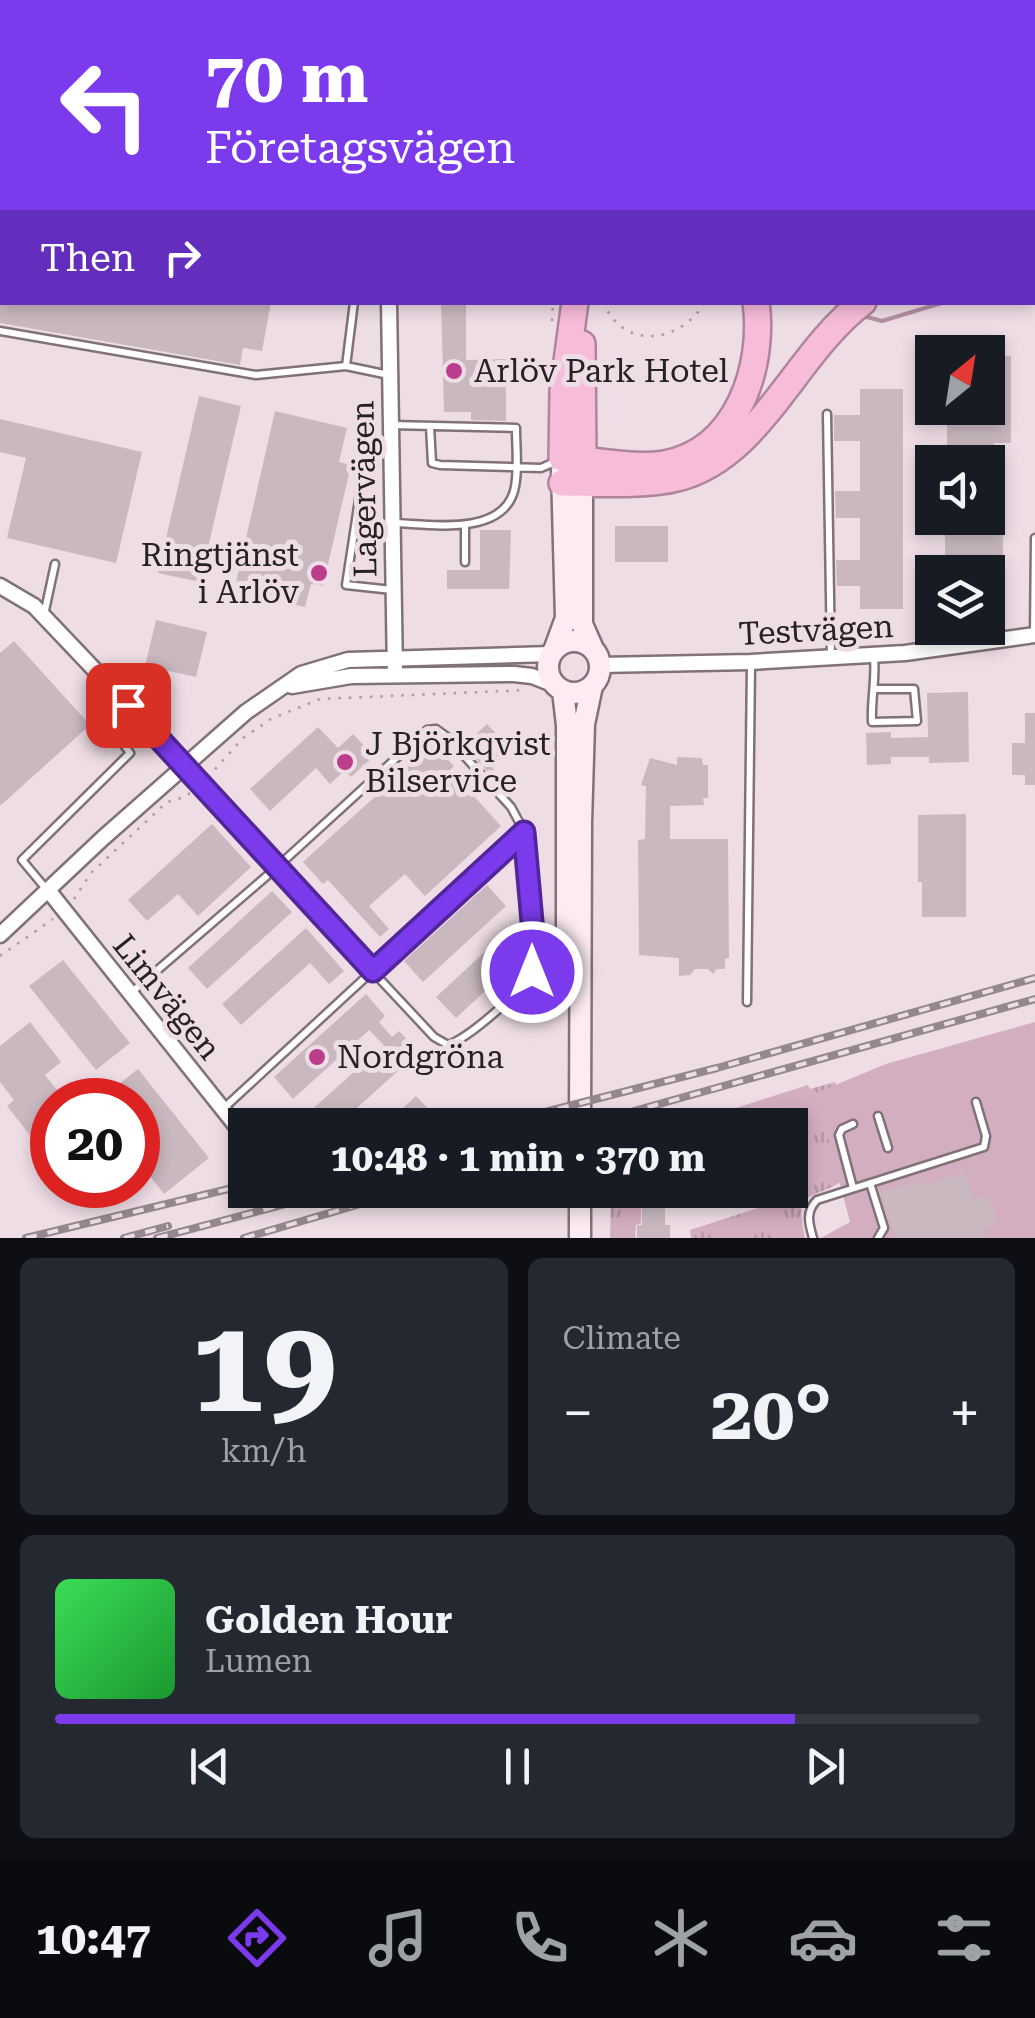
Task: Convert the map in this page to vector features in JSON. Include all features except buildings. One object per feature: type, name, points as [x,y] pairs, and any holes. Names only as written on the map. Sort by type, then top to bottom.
[{"type":"highway","points":[[572,471],[564,376],[575,305]]},
{"type":"highway","points":[[572,471],[587,305]]},
{"type":"highway","points":[[572,471],[666,464],[688,456],[716,437],[733,418],[750,379],[757,342],[756,305]]},
{"type":"highway","points":[[572,471],[675,479],[715,464],[746,438],[824,337],[859,305]]},
{"type":"main road","points":[[569,1108],[564,827],[567,725],[559,688],[548,665],[566,618],[572,471]]},
{"type":"main road","points":[[572,471],[582,624],[596,657],[584,724],[580,1108]]},
{"type":"main road","points":[[553,651],[574,640],[596,657]]},
{"type":"main road","points":[[559,688],[578,692],[592,686]]},
{"type":"main road","points":[[570,1208],[570,1238]]},
{"type":"main road","points":[[580,1208],[580,1238]]},
{"type":"street","name":"Lagervägen","points":[[390,305],[395,674]]},
{"type":"street","points":[[0,586],[34,606],[185,765]]},
{"type":"street","name":"Testvägen","points":[[596,657],[750,662],[830,658],[1035,635]]},
{"type":"street","points":[[0,935],[246,712],[316,667],[348,660],[553,651]]},
{"type":"street","points":[[276,691],[304,682],[395,674],[532,676],[559,688]]},
{"type":"street","name":"Limvägen","points":[[48,890],[228,1115]]},
{"type":"lane","points":[[346,366],[354,305]]},
{"type":"lane","points":[[0,331],[256,375],[346,366],[390,375]]},
{"type":"lane","points":[[827,414],[830,658]]},
{"type":"lane","points":[[390,424],[516,428],[514,491],[505,508],[466,525],[391,523]]},
{"type":"lane","points":[[430,426],[432,463],[572,471]]},
{"type":"lane","points":[[361,487],[346,585],[393,590]]},
{"type":"lane","points":[[465,562],[466,525]]},
{"type":"lane","points":[[1035,538],[1035,635]]},
{"type":"lane","points":[[44,616],[55,564]]},
{"type":"lane","points":[[874,655],[872,722],[917,721],[914,689],[875,688]]},
{"type":"lane","points":[[747,1002],[750,662]]},
{"type":"lane","points":[[48,890],[22,860],[130,754],[108,724],[128,705]]},
{"type":"lane","points":[[130,994],[276,868],[427,730],[447,737],[511,807],[524,832],[535,955],[532,972],[516,992],[461,1040],[448,1045],[434,1037],[276,868],[185,765]]},
{"type":"lane","points":[[223,1109],[524,832]]},
{"type":"lane","points":[[813,1238],[808,1218],[812,1205],[984,1146],[986,1136],[976,1102]]},
{"type":"lane","points":[[878,1116],[888,1148]]},
{"type":"lane","points":[[853,1188],[839,1135],[842,1129],[854,1124]]},
{"type":"lane","points":[[870,1183],[884,1228],[878,1238]]},
{"type":"path","points":[[605,305],[618,325],[653,338],[684,327],[703,305]]},
{"type":"path","points":[[0,956],[63,910],[78,896],[91,873],[168,802],[184,797],[201,784],[243,738],[272,719],[320,699],[524,692],[532,676]]},
{"type":"green space","points":[[1035,1022],[1035,1238],[821,1238],[850,1222],[816,1093],[886,1064]]},
{"type":"green space","points":[[835,1082],[852,1118],[842,1181],[808,1198],[808,1108],[736,1108],[808,1085],[810,1089]]},
{"type":"green space","points":[[611,1208],[641,1208],[635,1238],[610,1238]]},
{"type":"green space","points":[[758,1208],[802,1208],[805,1238],[691,1238],[690,1230]]},
{"type":"waterway","points":[[867,317],[882,321],[935,305]]},
{"type":"railway","points":[[561,1108],[1035,978]]},
{"type":"railway","points":[[645,1108],[1035,999]]},
{"type":"railway","points":[[26,1238],[228,1189]]},
{"type":"railway","points":[[157,1238],[271,1208]]},
{"type":"railway","points":[[244,1238],[346,1208]]},
{"type":"railway","points":[[124,1238],[168,1226]]},
{"type":"place","name":"Arlöv Park Hotel","points":[[454,371]]},
{"type":"place","name":"Ringtjänst i Arlöv","points":[[319,573]]},
{"type":"place","name":"J Björkqvist Bilservice","points":[[345,762]]},
{"type":"place","name":"Nordgröna","points":[[317,1057]]},
{"type":"route","points":[[128,705],[373,971],[524,832],[535,955],[532,972]]}]
